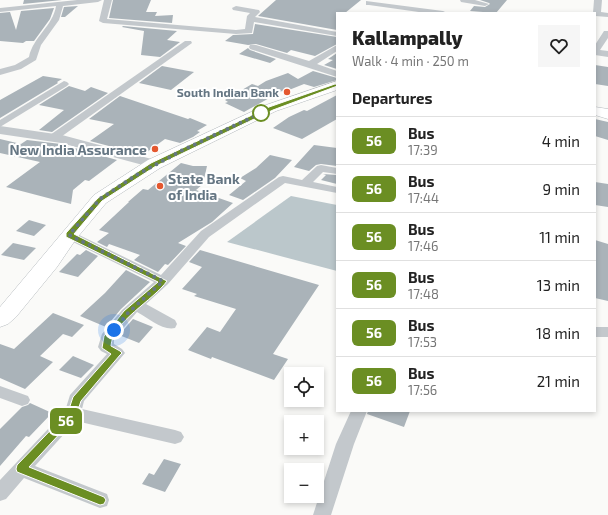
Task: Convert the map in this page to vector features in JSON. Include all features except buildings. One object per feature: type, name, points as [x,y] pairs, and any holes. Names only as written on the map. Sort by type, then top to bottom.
[{"type":"main road","points":[[0,319],[50,262],[69,235],[100,199],[154,164],[271,108],[336,85]]},
{"type":"main road","points":[[596,111],[608,114]]},
{"type":"street","points":[[0,10],[98,0]]},
{"type":"street","points":[[108,0],[103,21],[245,32],[249,31],[252,20],[251,16],[256,12],[236,8]]},
{"type":"street","points":[[464,0],[485,4]]},
{"type":"street","points":[[608,1],[599,0],[597,14],[608,15]]},
{"type":"street","points":[[365,12],[370,2],[436,12]]},
{"type":"street","points":[[0,72],[18,67],[33,58],[38,44],[45,36],[46,32],[60,12],[60,4]]},
{"type":"street","points":[[252,20],[336,34]]},
{"type":"street","points":[[596,49],[607,32]]},
{"type":"street","points":[[54,137],[188,43]]},
{"type":"street","points":[[253,47],[310,64],[336,74]]},
{"type":"street","points":[[310,64],[336,47]]},
{"type":"street","points":[[596,51],[608,54]]},
{"type":"street","points":[[0,124],[64,84]]},
{"type":"street","points":[[0,130],[54,137],[154,164]]},
{"type":"street","points":[[305,183],[322,168],[336,171]]},
{"type":"street","points":[[0,493],[73,414],[76,399],[117,353],[106,348],[107,338],[128,313],[163,281],[205,234],[283,179],[336,190]]},
{"type":"street","points":[[69,235],[163,281]]},
{"type":"street","points":[[136,305],[170,324]]},
{"type":"street","points":[[596,332],[608,332]]},
{"type":"street","points":[[0,392],[22,400]]},
{"type":"street","points":[[322,515],[345,444],[359,412]]},
{"type":"street","points":[[73,414],[175,437]]},
{"type":"street","points":[[21,469],[100,500]]},
{"type":"shaded area","points":[[291,196],[336,205],[336,271],[227,242]]},
{"type":"bus line","name":"56","points":[[100,500],[21,469],[73,414],[76,399],[117,353],[106,348],[107,338],[128,313],[163,281],[69,235],[100,199],[154,164],[271,108],[336,85]]},
{"type":"place","name":"South Indian Bank","points":[[287,92]]},
{"type":"place","name":"New India Assurance","points":[[155,149]]},
{"type":"place","name":"State Bank of India","points":[[160,186]]},
{"type":"route","points":[[114,330],[128,313],[163,281],[69,235],[100,199],[138,174],[154,164],[261,113]]}]
